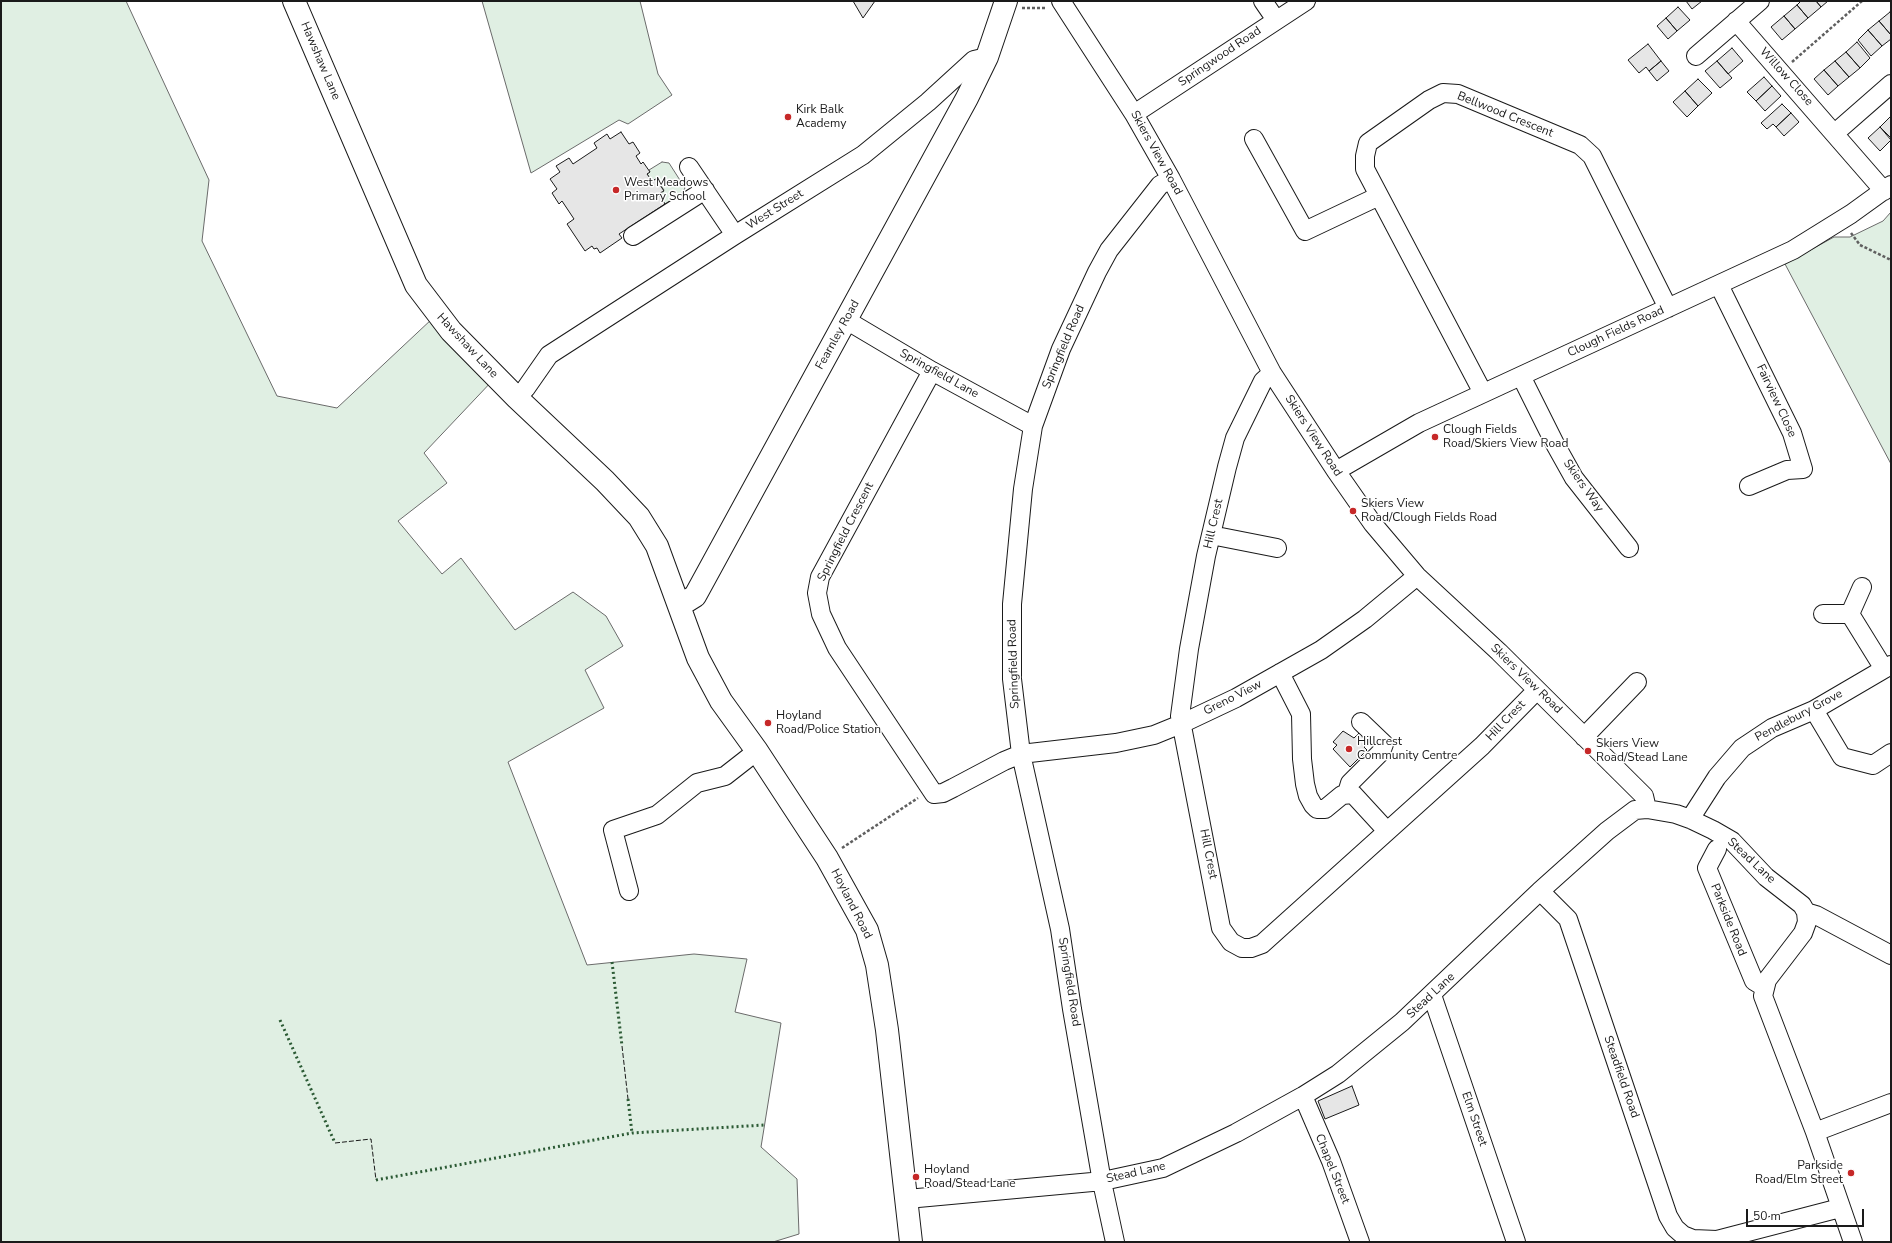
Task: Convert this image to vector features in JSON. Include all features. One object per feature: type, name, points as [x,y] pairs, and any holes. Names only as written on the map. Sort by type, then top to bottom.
[{"type":"main road","name":"Hawshaw Lane","points":[[294,1],[416,285],[451,331],[517,398],[605,481],[639,517],[658,546],[679,606]]},
{"type":"main road","points":[[988,56],[1006,4]]},
{"type":"main road","name":"Fearnley Road","points":[[679,606],[695,596],[967,98],[988,56]]},
{"type":"main road","name":"Hoyland Road","points":[[679,606],[698,658],[721,701],[757,751],[827,858],[867,930],[877,965],[887,1030],[911,1242]]},
{"type":"street","points":[[1263,1],[1276,20]]},
{"type":"street","name":"Springwood Road","points":[[1134,114],[1306,1]]},
{"type":"street","points":[[1696,56],[1760,1]]},
{"type":"street","name":"Skiers View Road","points":[[1063,4],[1134,114],[1170,179],[1272,373],[1336,471],[1373,524],[1417,576],[1537,690],[1644,796],[1647,809]]},
{"type":"street","name":"Willow Close","points":[[1736,21],[1835,133],[1888,188]]},
{"type":"street","name":"West Street","points":[[517,398],[526,388],[549,355],[734,235],[863,155],[928,102],[974,60],[988,56]]},
{"type":"street","points":[[1835,133],[1891,84]]},
{"type":"street","name":"Bellwood Crescent","points":[[1483,393],[1365,169],[1365,156],[1368,143],[1429,100],[1443,93],[1458,94],[1580,145],[1592,156],[1668,308]]},
{"type":"street","points":[[1254,139],[1305,231],[1379,196]]},
{"type":"street","points":[[690,167],[734,235]]},
{"type":"street","name":"Springfield Road","points":[[1115,1242],[1074,1017],[1060,929],[1021,754],[1012,679],[1012,604],[1024,489],[1033,426],[1061,349],[1109,250],[1160,185],[1170,179]]},
{"type":"street","name":"Clough Fields Road","points":[[1336,471],[1419,423],[1793,250],[1841,221],[1888,188]]},
{"type":"street","points":[[633,236],[705,190]]},
{"type":"street","name":"Fairview Close","points":[[1719,285],[1792,432],[1803,469],[1787,470],[1749,486]]},
{"type":"street","name":"Springfield Lane","points":[[846,320],[932,371],[1033,426]]},
{"type":"street","name":"Springfield Crescent","points":[[931,789],[837,648],[821,614],[817,593],[820,577],[932,371]]},
{"type":"street","name":"Hill Crest","points":[[1272,373],[1262,381],[1235,438],[1211,535],[1189,649],[1180,716],[1221,928],[1231,942],[1242,948],[1251,948],[1262,944],[1482,746],[1537,690]]},
{"type":"street","name":"Skiers Way","points":[[1521,376],[1554,444],[1574,478],[1629,548]]},
{"type":"street","points":[[1211,535],[1277,548]]},
{"type":"street","name":"Greno View","points":[[1021,754],[1116,743],[1154,735],[1181,724],[1236,698],[1321,650],[1365,619],[1417,576]]},
{"type":"street","points":[[1850,614],[1862,587]]},
{"type":"street","points":[[1823,614],[1850,614]]},
{"type":"street","points":[[1850,614],[1888,667]]},
{"type":"street","name":"Pendlebury Grove","points":[[1690,819],[1717,776],[1742,748],[1772,728],[1814,710],[1888,667]]},
{"type":"street","points":[[1280,673],[1301,714],[1302,759],[1308,796],[1317,809],[1325,809],[1342,795],[1353,794],[1388,831]]},
{"type":"street","points":[[1584,737],[1637,682]]},
{"type":"street","points":[[1814,710],[1842,757],[1873,764],[1891,753]]},
{"type":"street","points":[[1348,794],[1350,783],[1381,752],[1384,744],[1361,722]]},
{"type":"street","points":[[629,891],[613,830],[656,816],[697,783],[724,776],[757,751]]},
{"type":"street","points":[[931,789],[934,794],[943,792],[1021,754]]},
{"type":"street","name":"Stead Lane","points":[[907,1199],[1103,1181],[1163,1168],[1236,1133],[1303,1096],[1338,1074],[1402,1022],[1540,891],[1626,816],[1635,810],[1647,809],[1676,814],[1714,830],[1732,841],[1766,877],[1802,904],[1806,912],[1816,915],[1891,955]]},
{"type":"street","name":"Parkside Road","points":[[1717,849],[1707,868],[1754,981],[1764,987]]},
{"type":"street","name":"Steadfield Road","points":[[1540,891],[1568,919],[1668,1216],[1675,1228],[1683,1235],[1693,1239],[1717,1241],[1840,1208]]},
{"type":"street","points":[[1806,912],[1807,922],[1803,933],[1767,980],[1764,987],[1763,996],[1815,1132],[1853,1242]]},
{"type":"street","name":"Elm Street","points":[[1432,995],[1516,1242]]},
{"type":"street","name":"Chapel Street","points":[[1303,1096],[1331,1161],[1360,1242]]},
{"type":"street","points":[[1815,1132],[1891,1103]]},
{"type":"path","points":[[1781,72],[1862,1]]},
{"type":"path","points":[[1006,4],[1063,4]]},
{"type":"path","points":[[1841,221],[1860,245],[1891,260]]},
{"type":"path","points":[[827,858],[931,789]]},
{"type":"green space","points":[[1,1],[126,1],[209,180],[202,241],[277,396],[337,408],[433,318],[494,379],[424,453],[447,483],[398,521],[442,574],[461,558],[515,630],[573,592],[606,616],[623,646],[585,670],[604,708],[508,762],[587,965],[694,954],[747,959],[735,1012],[781,1023],[761,1147],[797,1179],[799,1234],[773,1242],[1,1242]]},
{"type":"green space","points":[[482,1],[640,1],[658,74],[672,95],[628,124],[619,120],[531,173]]},
{"type":"green space","points":[[662,162],[669,163],[685,188],[682,193],[665,204],[658,194],[664,190],[656,179],[652,181],[647,174],[650,172],[649,170]]},
{"type":"green space","points":[[1891,212],[1891,464],[1785,264],[1834,237],[1850,237],[1883,221]]},
{"type":"building","points":[[853,1],[875,1],[863,18]]},
{"type":"building","points":[[1686,1],[1702,1],[1692,9]]},
{"type":"building","points":[[1801,1],[1816,1],[1821,7],[1808,18],[1797,5]]},
{"type":"building","points":[[1816,1],[1828,1],[1821,7]]},
{"type":"building","points":[[1797,5],[1808,18],[1795,29],[1784,16]]},
{"type":"building","points":[[1678,7],[1690,20],[1677,31],[1666,18]]},
{"type":"building","points":[[1890,12],[1891,13],[1891,35],[1879,21]]},
{"type":"building","points":[[1784,16],[1795,29],[1782,40],[1771,27]]},
{"type":"building","points":[[1666,18],[1677,31],[1668,39],[1657,26]]},
{"type":"building","points":[[1879,21],[1891,35],[1891,39],[1882,46],[1868,30]]},
{"type":"building","points":[[1868,30],[1882,46],[1871,56],[1858,40]]},
{"type":"building","points":[[1857,42],[1870,58],[1860,68],[1846,52]]},
{"type":"building","points":[[1648,44],[1661,61],[1649,71],[1646,67],[1639,73],[1628,60]]},
{"type":"building","points":[[1732,48],[1743,61],[1728,74],[1717,61]]},
{"type":"building","points":[[1846,52],[1860,68],[1849,77],[1835,61]]},
{"type":"building","points":[[1661,61],[1669,71],[1657,81],[1649,71]]},
{"type":"building","points":[[1717,61],[1732,78],[1720,88],[1705,71]]},
{"type":"building","points":[[1835,61],[1849,77],[1838,86],[1824,70]]},
{"type":"building","points":[[1824,70],[1838,86],[1828,95],[1814,79]]},
{"type":"building","points":[[1764,77],[1772,86],[1756,101],[1747,92]]},
{"type":"building","points":[[1698,79],[1712,93],[1698,106],[1685,91]]},
{"type":"building","points":[[1772,86],[1781,96],[1765,111],[1756,101]]},
{"type":"building","points":[[1685,91],[1698,106],[1687,117],[1673,102]]},
{"type":"building","points":[[1782,104],[1791,113],[1776,127],[1773,124],[1767,129],[1761,123]]},
{"type":"building","points":[[1791,113],[1799,122],[1784,136],[1776,127]]},
{"type":"building","points":[[1891,116],[1891,138],[1880,127]]},
{"type":"building","points":[[1880,127],[1891,140],[1880,151],[1868,138]]},
{"type":"building","points":[[621,132],[629,144],[633,142],[640,153],[636,156],[641,164],[643,162],[650,172],[647,174],[652,181],[656,179],[664,191],[658,194],[665,204],[619,234],[622,238],[600,253],[597,248],[594,249],[592,246],[585,251],[567,224],[574,219],[562,201],[559,204],[552,193],[557,189],[550,179],[560,172],[556,166],[569,158],[573,164],[597,148],[594,143],[607,134],[610,139]]},
{"type":"building","points":[[1363,729],[1373,738],[1364,747],[1367,750],[1350,767],[1333,749],[1337,745],[1333,742],[1343,731],[1354,738]]},
{"type":"building","points":[[1352,1086],[1359,1105],[1325,1119],[1318,1101]]},
{"type":"hedge","points":[[612,962],[622,1046]]},
{"type":"hedge","points":[[280,1020],[335,1143]]},
{"type":"hedge","points":[[628,1099],[632,1133]]},
{"type":"hedge","points":[[376,1180],[632,1133],[764,1125]]},
{"type":"fence","points":[[622,1046],[628,1099]]},
{"type":"fence","points":[[335,1143],[371,1139],[376,1180]]},
{"type":"place","name":"Kirk Balk Academy","points":[[788,117]]},
{"type":"place","name":"West Meadows Primary School","points":[[616,190]]},
{"type":"place","name":"Clough Fields Road/Skiers View Road","points":[[1435,437]]},
{"type":"place","name":"Skiers View Road/Clough Fields Road","points":[[1353,511]]},
{"type":"place","name":"Hoyland Road/Police Station","points":[[768,723]]},
{"type":"place","name":"Hillcrest Community Centre","points":[[1349,749]]},
{"type":"place","name":"Skiers View Road/Stead Lane","points":[[1588,751]]},
{"type":"place","name":"Parkside Road/Elm Street","points":[[1851,1173]]},
{"type":"place","name":"Hoyland Road/Stead Lane","points":[[916,1177]]}]
